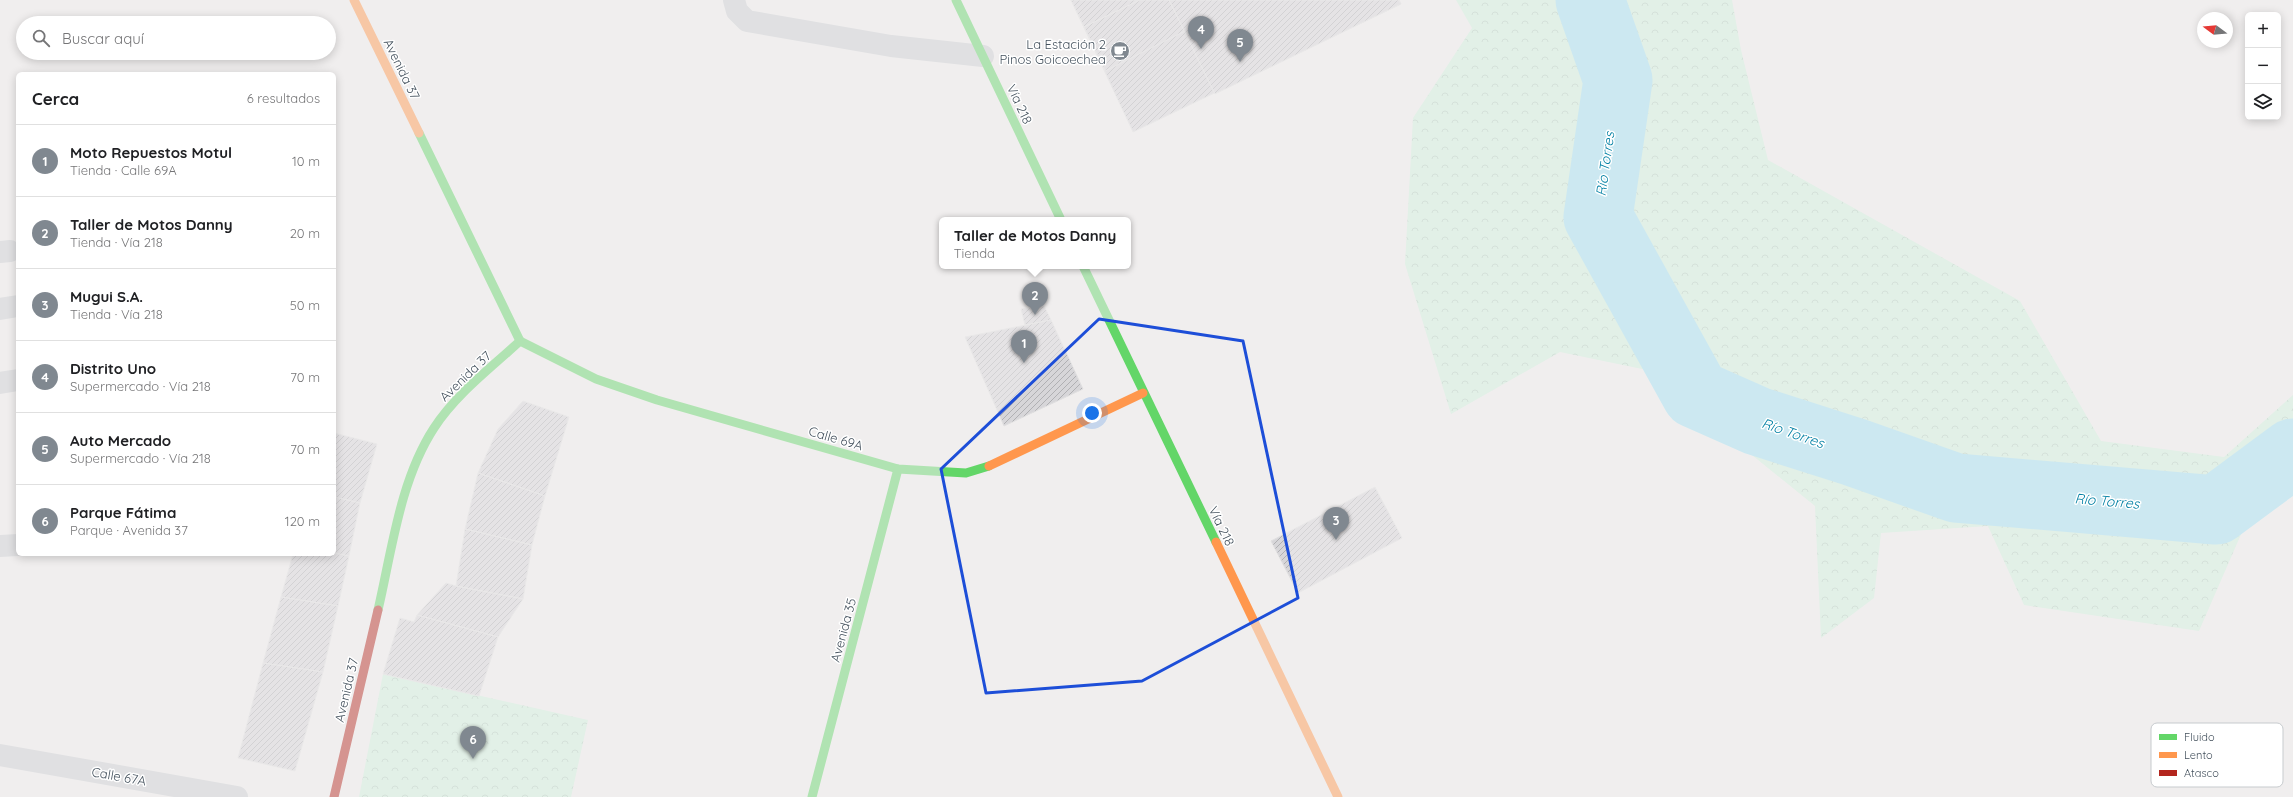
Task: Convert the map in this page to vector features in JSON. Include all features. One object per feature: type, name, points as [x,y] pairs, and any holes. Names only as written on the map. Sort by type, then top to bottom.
[{"type":"street","name":"Avenida 37","points":[[334,797],[410,473],[434,428],[450,407],[520,341],[354,0]]},
{"type":"street","points":[[734,0],[737,11],[747,22],[891,46],[983,56]]},
{"type":"street","name":"Vía 218","points":[[956,0],[1060,217]]},
{"type":"street","name":"Vía 218","points":[[1084,269],[1338,797]]},
{"type":"street","points":[[0,309],[16,306]]},
{"type":"street","name":"Calle 69A","points":[[520,341],[596,379],[623,388],[898,469],[940,473],[966,473],[993,465],[1143,393]]},
{"type":"street","points":[[0,383],[16,380]]},
{"type":"street","name":"Avenida 35","points":[[812,797],[898,469]]},
{"type":"street","points":[[0,546],[16,545]]},
{"type":"street","name":"Calle 67A","points":[[0,755],[237,797]]},
{"type":"highlighted area","points":[[1099,319],[1243,341],[1298,598],[1142,681],[986,693],[941,469]]},
{"type":"green space","points":[[1456,0],[1732,0],[1741,50],[1768,160],[2020,301],[2101,441],[2224,457],[2293,395],[2293,446],[2289,448],[2259,493],[2199,631],[2024,605],[1988,526],[1881,533],[1874,598],[1821,638],[1815,506],[1647,370],[1560,352],[1451,414],[1405,264],[1413,118],[1472,28]]},
{"type":"green space","points":[[383,674],[588,720],[571,797],[359,797]]},
{"type":"building","points":[[1071,0],[1399,0],[1401,4],[1133,132]]},
{"type":"building","points":[[1071,0],[1140,0],[1084,27]]},
{"type":"building","name":"La Estación 2 Pinos Goicoechea","points":[[1140,0],[1169,0],[1185,31],[1105,71],[1084,27]]},
{"type":"building","points":[[1169,0],[1399,0],[1401,4],[1215,94]]},
{"type":"building","points":[[1044,306],[1051,320],[1025,325],[1021,309]]},
{"type":"building","points":[[1051,320],[1083,389],[1004,426],[965,337]]},
{"type":"building","points":[[523,401],[569,417],[545,496],[478,473],[498,429]]},
{"type":"building","points":[[336,434],[377,444],[360,503],[336,497]]},
{"type":"building","points":[[478,473],[545,496],[532,545],[465,529]]},
{"type":"building","points":[[1375,487],[1402,538],[1298,593],[1271,541]]},
{"type":"building","points":[[336,497],[360,503],[349,556],[336,553]]},
{"type":"building","points":[[465,529],[532,545],[523,599],[456,586]]},
{"type":"building","points":[[336,553],[349,556],[338,606],[281,597],[292,556],[336,556]]},
{"type":"building","points":[[446,583],[523,599],[498,637],[417,615]]},
{"type":"building","points":[[281,597],[338,606],[323,672],[263,663]]},
{"type":"building","points":[[417,615],[498,637],[479,696],[383,674],[400,618],[414,622]]},
{"type":"building","points":[[263,663],[323,672],[295,771],[238,758]]},
{"type":"waterway","name":"Río Torres","points":[[1590,0],[1618,80],[1598,217],[1696,394],[1757,421],[1854,452],[1956,488],[2216,510],[2293,453]]},
{"type":"traffic: fast","points":[[956,0],[1060,217]]},
{"type":"traffic: fast","points":[[378,610],[398,516],[422,448],[434,428],[463,393],[520,341],[419,133]]},
{"type":"traffic: fast","points":[[1084,269],[1216,542]]},
{"type":"traffic: fast","points":[[520,341],[596,379],[657,400],[898,469],[966,473],[989,466]]},
{"type":"traffic: fast","points":[[812,797],[898,469]]},
{"type":"traffic: slow","points":[[354,0],[419,133]]},
{"type":"traffic: slow","points":[[989,466],[1143,393]]},
{"type":"traffic: slow","points":[[1216,542],[1338,797]]},
{"type":"traffic: jam","points":[[334,797],[378,610]]},
{"type":"place","name":"Distrito Uno","points":[[1201,49]]},
{"type":"place","name":"La Estación 2 Pinos Goicoechea","points":[[1120,51]]},
{"type":"place","name":"Auto Mercado","points":[[1240,62]]},
{"type":"place","name":"Taller de Motos Danny","points":[[1035,315]]},
{"type":"place","name":"Moto Repuestos Motul","points":[[1024,363]]},
{"type":"place","name":"Mugui S.A.","points":[[1336,540]]},
{"type":"place","name":"Parque Fátima","points":[[473,759]]}]
